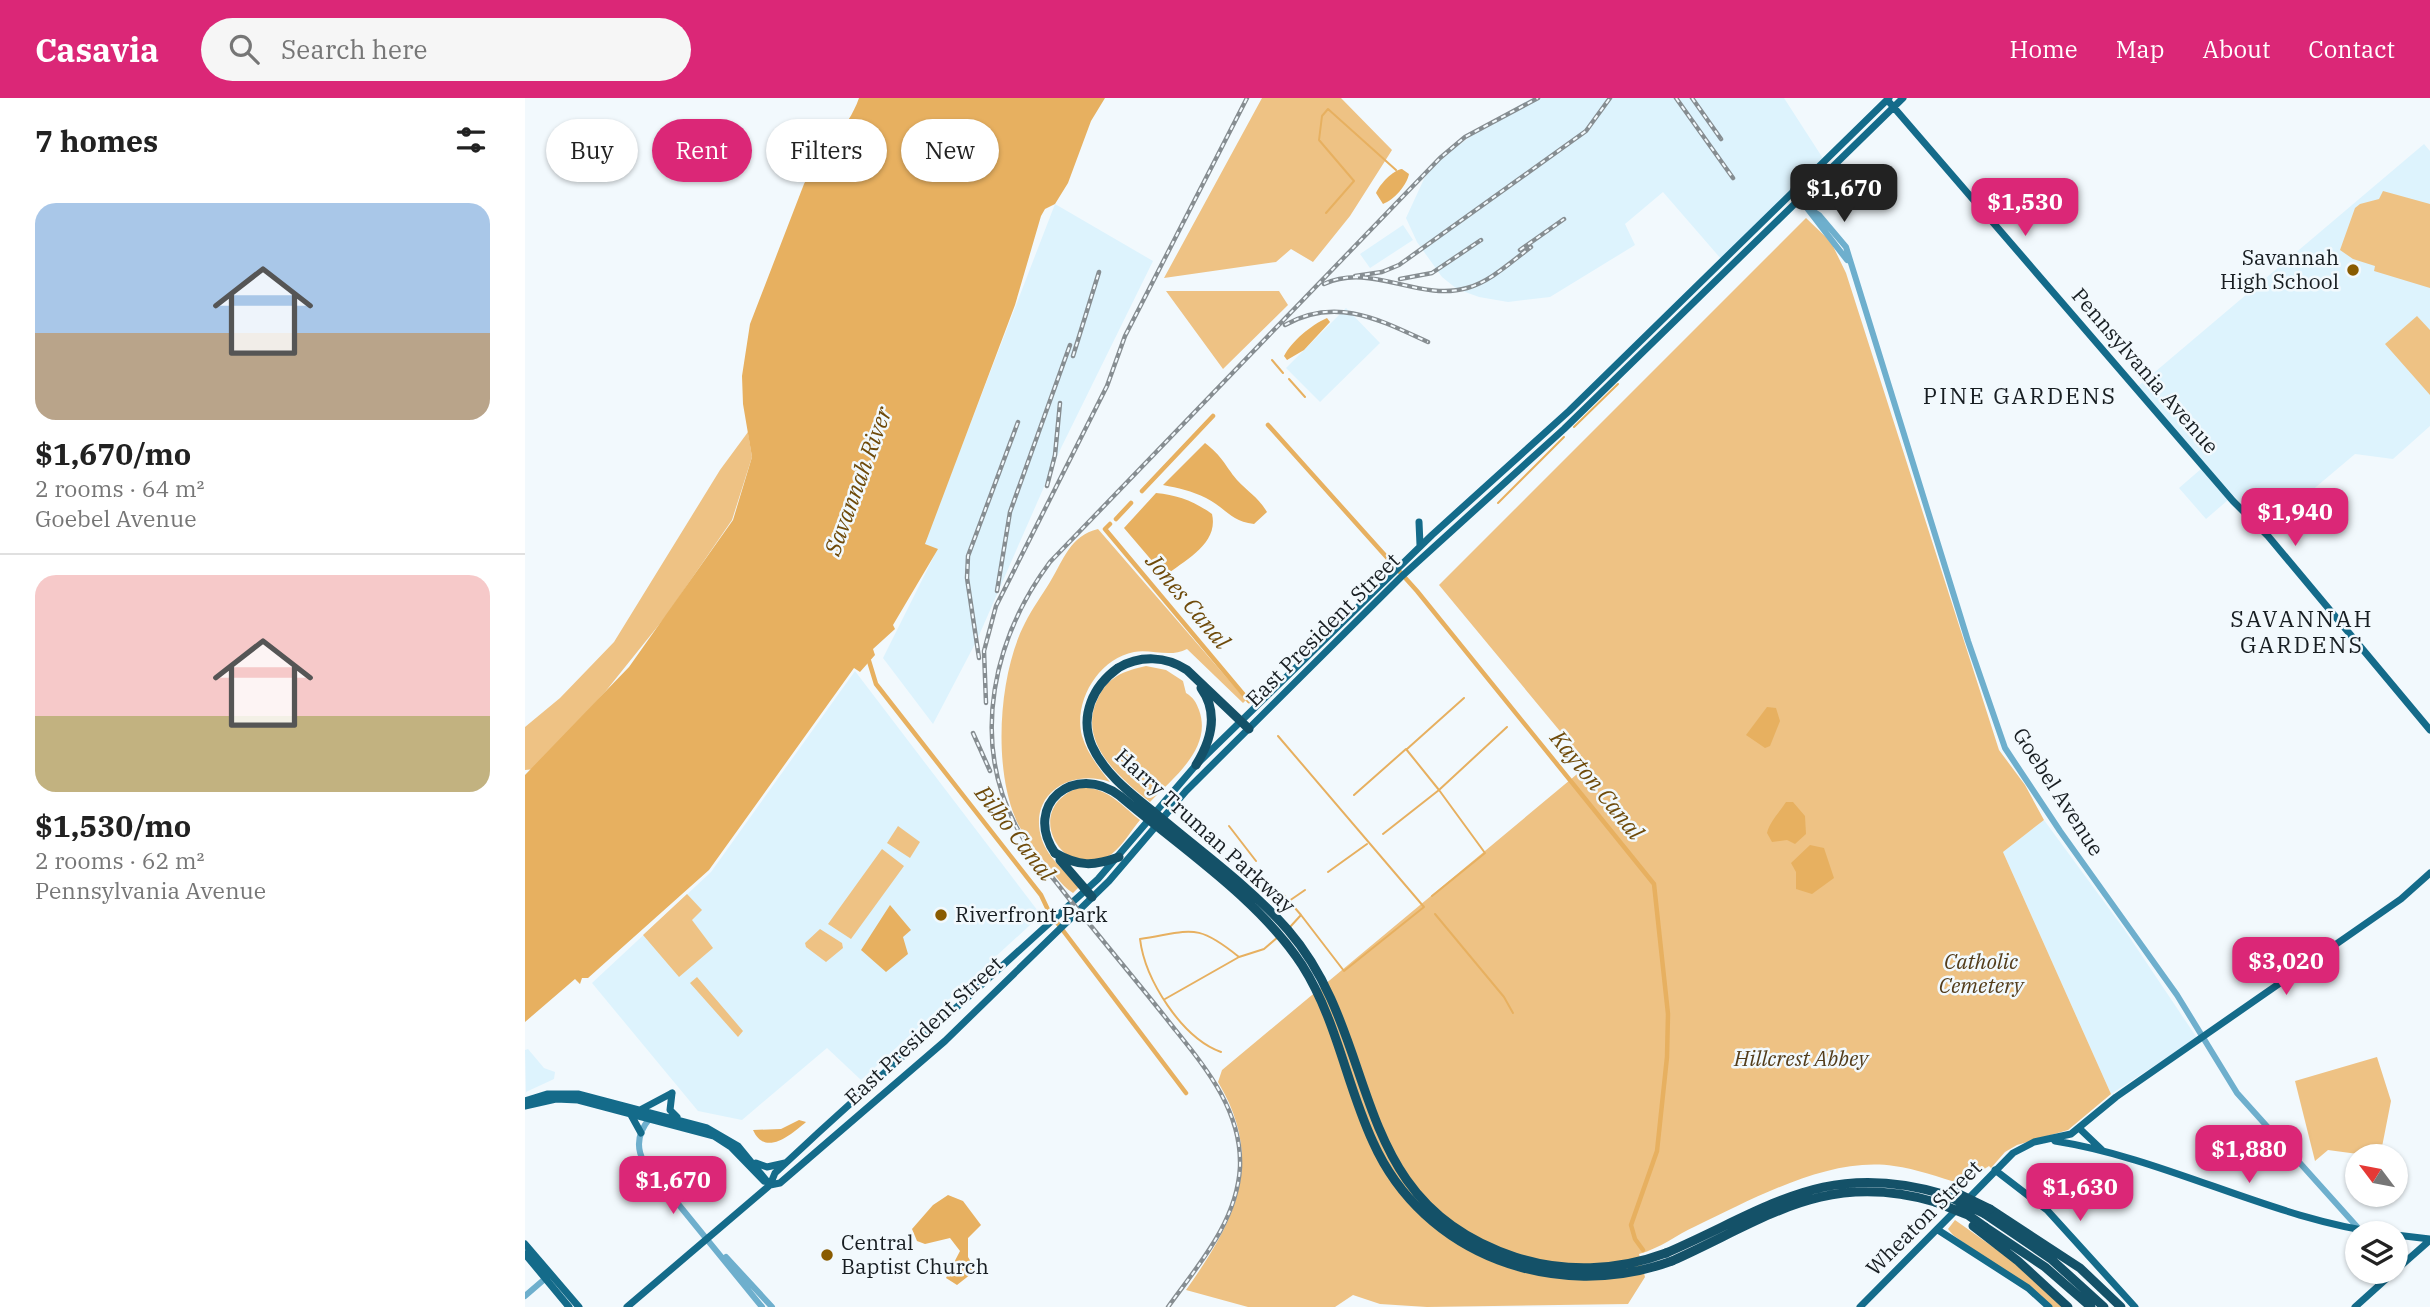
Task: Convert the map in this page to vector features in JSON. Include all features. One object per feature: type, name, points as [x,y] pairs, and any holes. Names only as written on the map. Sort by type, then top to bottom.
[{"type":"highway","name":"Harry Truman Parkway","points":[[1187,670],[1168,661],[1153,659],[1131,662],[1118,668],[1098,686],[1089,708],[1088,733],[1097,755],[1118,782],[1258,899],[1301,946],[1319,973],[1339,1017],[1381,1138],[1416,1192],[1465,1234],[1524,1260],[1556,1266],[1604,1267],[1669,1257],[1782,1197],[1813,1188],[1860,1182],[1908,1181],[1945,1192],[1988,1211]]},
{"type":"highway","points":[[1187,670],[1245,726]]},
{"type":"highway","points":[[1187,670],[1204,692],[1212,718],[1208,743],[1196,765]]},
{"type":"highway","name":"Harry Truman Parkway","points":[[1055,853],[1047,837],[1045,824],[1051,802],[1073,785],[1098,783],[1115,792],[1251,906],[1293,952],[1317,992],[1336,1035],[1366,1126],[1389,1172],[1420,1210],[1460,1242],[1521,1269],[1563,1277],[1622,1275],[1800,1201],[1861,1191],[1907,1195],[1933,1203]]},
{"type":"highway","points":[[1055,853],[1089,893]]},
{"type":"highway","points":[[1055,853],[1069,861],[1088,866],[1119,857]]},
{"type":"highway","points":[[1933,1203],[1973,1226],[2018,1261],[2069,1307]]},
{"type":"highway","points":[[1933,1203],[1968,1215],[2045,1267],[2091,1307]]},
{"type":"highway","points":[[1988,1211],[2051,1259],[2104,1307]]},
{"type":"highway","points":[[1988,1211],[2080,1268],[2121,1307]]},
{"type":"main road","name":"East President Street","points":[[627,1307],[770,1185],[775,1173],[1048,924],[1122,867],[1245,726],[1400,572],[1489,498],[1564,429],[1903,98]]},
{"type":"main road","name":"East President Street","points":[[1400,572],[1420,547],[1510,467],[1888,99]]},
{"type":"main road","name":"Pennsylvania Avenue","points":[[1888,99],[2234,501],[2268,536],[2430,730]]},
{"type":"main road","points":[[1489,498],[1508,477],[1510,467]]},
{"type":"main road","points":[[1419,522],[1422,535],[1420,547]]},
{"type":"main road","name":"East President Street","points":[[770,1185],[780,1183],[945,1041],[1068,919],[1196,765],[1245,726]]},
{"type":"main road","points":[[2080,1129],[2116,1097],[2401,899],[2430,873]]},
{"type":"main road","points":[[525,1103],[537,1096],[562,1093],[640,1110],[714,1136],[731,1147],[770,1185]]},
{"type":"main road","points":[[640,1110],[672,1093],[671,1113],[707,1128],[738,1146],[753,1160],[770,1185]]},
{"type":"main road","points":[[525,1103],[562,1099],[707,1128]]},
{"type":"main road","points":[[631,1114],[641,1133]]},
{"type":"main road","points":[[2080,1129],[2088,1148]]},
{"type":"main road","points":[[2080,1129],[2106,1152]]},
{"type":"main road","name":"Wheaton Street","points":[[1860,1307],[1996,1170],[2024,1147],[2080,1129]]},
{"type":"main road","points":[[2051,1140],[2106,1152],[2308,1218],[2345,1227]]},
{"type":"main road","points":[[753,1160],[767,1167],[787,1162]]},
{"type":"main road","points":[[1996,1170],[2047,1210],[2135,1307]]},
{"type":"main road","points":[[1938,1230],[2028,1288],[2049,1307]]},
{"type":"main road","points":[[2408,1236],[2430,1239]]},
{"type":"main road","points":[[2408,1259],[2430,1239]]},
{"type":"main road","points":[[525,1244],[569,1307]]},
{"type":"main road","points":[[525,1254],[579,1307]]},
{"type":"main road","points":[[2355,1307],[2381,1284]]},
{"type":"street","name":"Goebel Avenue","points":[[1793,190],[1846,247],[1997,730],[2009,754],[2060,831],[2177,995],[2237,1093],[2352,1221]]},
{"type":"street","points":[[651,1116],[641,1133],[638,1147],[643,1162],[764,1305]]},
{"type":"street","points":[[525,1296],[548,1276]]},
{"type":"shaded area","points":[[1532,98],[1784,98],[1824,160],[1722,260],[1663,192],[1625,224],[1635,245],[1550,297],[1508,302],[1479,297],[1457,289],[1442,277],[1417,242],[1406,218],[1429,168],[1488,123]]},
{"type":"shaded area","name":"Savannah High School","points":[[2424,144],[2430,151],[2430,426],[2393,459],[2355,454],[2265,530],[2136,388]]},
{"type":"shaded area","points":[[1055,204],[1153,261],[1061,448],[977,640],[933,724],[883,658],[937,550],[924,544]]},
{"type":"shaded area","points":[[1403,225],[1413,240],[1370,268],[1360,254]]},
{"type":"shaded area","points":[[1346,308],[1380,343],[1320,402],[1286,368]]},
{"type":"shaded area","points":[[2201,469],[2228,500],[2206,519],[2179,488]]},
{"type":"shaded area","points":[[855,671],[1041,915],[861,1080],[827,1048],[742,1120],[698,1111],[592,983],[711,872]]},
{"type":"shaded area","points":[[2044,820],[2124,929],[2197,1038],[2111,1094],[2003,852]]},
{"type":"shaded area","points":[[528,1049],[544,1068],[555,1072],[554,1079],[526,1092],[525,1050]]},
{"type":"green space","points":[[1262,98],[1341,98],[1392,150],[1350,216],[1313,262],[1291,249],[1276,262],[1164,278]]},
{"type":"green space","points":[[2383,191],[2430,204],[2430,288],[2374,271],[2375,266],[2353,259],[2340,250],[2355,208],[2379,199]]},
{"type":"green space","points":[[1806,218],[1831,242],[1846,273],[1999,750],[2025,785],[2044,820],[2003,852],[2111,1094],[2068,1130],[2017,1145],[2005,1152],[1991,1168],[1989,1166],[1961,1184],[1911,1169],[1869,1165],[1844,1167],[1792,1182],[1639,1254],[1645,1277],[1628,1304],[1427,1307],[1380,1304],[1353,1295],[1335,1307],[1248,1307],[1186,1290],[1218,1240],[1238,1190],[1242,1165],[1240,1139],[1232,1111],[1218,1082],[1222,1070],[1588,765],[1439,585]]},
{"type":"green space","points":[[1166,291],[1279,291],[1288,305],[1223,369]]},
{"type":"green space","points":[[2417,316],[2430,330],[2430,395],[2385,344]]},
{"type":"green space","points":[[748,432],[752,457],[732,520],[666,616],[605,692],[535,769],[525,770],[525,727],[560,698],[614,642],[720,470]]},
{"type":"green space","points":[[1098,529],[1246,700],[1243,703],[1187,649],[1174,653],[1134,652],[1109,663],[1099,673],[1085,696],[1080,723],[1087,748],[1110,782],[1080,779],[1055,789],[1046,798],[1039,824],[1042,840],[1049,853],[1079,887],[1073,893],[1034,848],[1015,817],[1004,771],[1002,719],[1009,667],[1025,623],[1074,543],[1088,532]]},
{"type":"green space","points":[[1146,666],[1166,670],[1183,681],[1186,693],[1197,705],[1202,724],[1196,749],[1188,761],[1150,802],[1126,782],[1105,758],[1093,729],[1093,714],[1106,685],[1123,673]]},
{"type":"green space","points":[[1078,788],[1096,789],[1104,793],[1140,820],[1112,854],[1091,862],[1076,860],[1064,852],[1055,840],[1050,826],[1052,812],[1061,798]]},
{"type":"green space","points":[[898,826],[920,842],[910,858],[887,843]]},
{"type":"green space","points":[[882,849],[904,866],[851,939],[828,924]]},
{"type":"green space","points":[[687,894],[702,910],[692,920],[713,948],[679,977],[643,935]]},
{"type":"green space","points":[[820,929],[842,943],[843,948],[826,962],[806,947],[805,943]]},
{"type":"green space","points":[[697,977],[743,1031],[738,1037],[690,983]]},
{"type":"green space","points":[[2377,1057],[2391,1101],[2383,1144],[2345,1144],[2345,1152],[2328,1150],[2315,1161],[2295,1081]]},
{"type":"green space","points":[[1955,1220],[2010,1259],[2063,1307],[2053,1307],[1953,1235],[1948,1229]]},
{"type":"water","name":"Savannah River","points":[[859,98],[1105,98],[1091,121],[1068,183],[1055,204],[1045,209],[1041,216],[1015,305],[925,544],[938,549],[893,625],[895,629],[873,649],[875,655],[860,672],[854,668],[709,870],[588,978],[582,978],[580,984],[575,979],[525,1022],[525,775],[629,667],[733,520],[752,457],[743,404],[742,376],[750,324],[804,184],[887,182],[887,119],[849,119]]},
{"type":"water","points":[[1402,169],[1409,174],[1406,183],[1396,196],[1383,204],[1376,193],[1378,189],[1391,175]]},
{"type":"water","points":[[1327,318],[1330,322],[1304,350],[1287,360],[1284,356],[1297,339]]},
{"type":"water","points":[[1205,443],[1267,512],[1254,524],[1234,517],[1201,496],[1163,485]]},
{"type":"water","points":[[1156,493],[1185,499],[1212,514],[1213,525],[1205,543],[1165,576],[1124,528]]},
{"type":"water","points":[[1767,707],[1776,708],[1780,721],[1770,746],[1765,748],[1746,735]]},
{"type":"water","points":[[1786,802],[1793,802],[1805,816],[1806,834],[1795,844],[1787,840],[1772,842],[1767,833]]},
{"type":"water","points":[[1810,845],[1824,848],[1834,878],[1812,894],[1796,889],[1796,872],[1791,863]]},
{"type":"water","points":[[890,905],[911,930],[903,937],[908,954],[886,972],[861,950]]},
{"type":"water","points":[[799,1120],[806,1122],[793,1133],[771,1143],[758,1138],[753,1130],[781,1129]]},
{"type":"water","points":[[948,1195],[963,1201],[981,1225],[968,1238],[968,1257],[974,1267],[971,1274],[957,1285],[946,1278],[960,1251],[950,1238],[925,1244],[917,1241],[912,1229],[933,1205]]},
{"type":"waterway","points":[[1326,213],[1354,181],[1319,140],[1322,116],[1328,109],[1396,170]]},
{"type":"waterway","points":[[1272,360],[1283,373]]},
{"type":"waterway","points":[[1289,379],[1305,397]]},
{"type":"waterway","points":[[1574,427],[1618,384]]},
{"type":"waterway","name":"Jones Canal","points":[[1142,491],[1213,416]]},
{"type":"waterway","name":"Kayton Canal","points":[[1268,425],[1417,591],[1654,884],[1668,1014],[1667,1057],[1657,1151],[1631,1225],[1635,1239],[1643,1250]]},
{"type":"waterway","points":[[1498,503],[1564,437]]},
{"type":"waterway","name":"Jones Canal","points":[[1116,519],[1131,503]]},
{"type":"waterway","name":"Jones Canal","points":[[1110,524],[1105,529],[1249,701]]},
{"type":"waterway","name":"Bilbo Canal","points":[[869,661],[876,684],[1041,895],[1049,912],[1186,1093]]},
{"type":"waterway","points":[[1407,749],[1464,698]]},
{"type":"waterway","points":[[1354,795],[1406,749],[1439,790],[1507,727]]},
{"type":"waterway","points":[[1278,736],[1424,907],[1344,971],[1301,915],[1290,927]]},
{"type":"waterway","points":[[1383,834],[1439,790],[1485,853],[1432,896]]},
{"type":"waterway","points":[[1229,826],[1256,861]]},
{"type":"waterway","points":[[1328,872],[1367,844]]},
{"type":"waterway","points":[[1289,901],[1305,890]]},
{"type":"waterway","points":[[1282,893],[1301,915]]},
{"type":"waterway","points":[[1435,914],[1504,997],[1513,1013]]},
{"type":"waterway","points":[[1165,999],[1239,957],[1213,938],[1193,932],[1140,939],[1149,972],[1168,1006],[1193,1034],[1221,1052]]},
{"type":"waterway","points":[[1239,957],[1264,949],[1278,937]]},
{"type":"railway","points":[[986,703],[984,651],[996,606],[1107,386],[1125,336],[1247,98]]},
{"type":"railway","points":[[1168,1307],[1214,1242],[1232,1206],[1240,1167],[1235,1127],[1220,1091],[1198,1058],[1038,860],[1016,826],[1002,793],[994,759],[992,724],[995,690],[1003,656],[1015,623],[1050,562],[1440,158],[1465,137],[1538,98]]},
{"type":"railway","points":[[1355,276],[1382,272],[1399,265],[1586,131],[1610,98]]},
{"type":"railway","points":[[1676,98],[1733,178]]},
{"type":"railway","points":[[1692,98],[1721,139]]},
{"type":"railway","points":[[1520,250],[1564,219]]},
{"type":"railway","points":[[1400,279],[1432,273],[1481,240]]},
{"type":"railway","points":[[1324,284],[1342,278],[1359,277],[1431,290],[1467,288],[1492,276],[1531,247]]},
{"type":"railway","points":[[1073,356],[1099,272]]},
{"type":"railway","points":[[1285,325],[1322,312],[1358,314],[1428,342]]},
{"type":"railway","points":[[997,591],[1010,512],[1070,345]]},
{"type":"railway","points":[[1047,486],[1055,455],[1060,403]]},
{"type":"railway","points":[[979,658],[967,578],[968,556],[1018,422]]},
{"type":"railway","points":[[973,733],[990,771]]},
{"type":"place","name":"Savannah High School","points":[[2353,270]]},
{"type":"place","name":"Riverfront Park","points":[[941,915]]},
{"type":"place","name":"Central Baptist Church","points":[[827,1255]]},
{"type":"district","name":"PINE GARDENS","points":[[2020,396]]},
{"type":"district","name":"SAVANNAH GARDENS","points":[[2302,632]]},
{"type":"park label","name":"Catholic Cemetery","points":[[1981,974]]},
{"type":"park label","name":"Hillcrest Abbey","points":[[1801,1059]]}]
